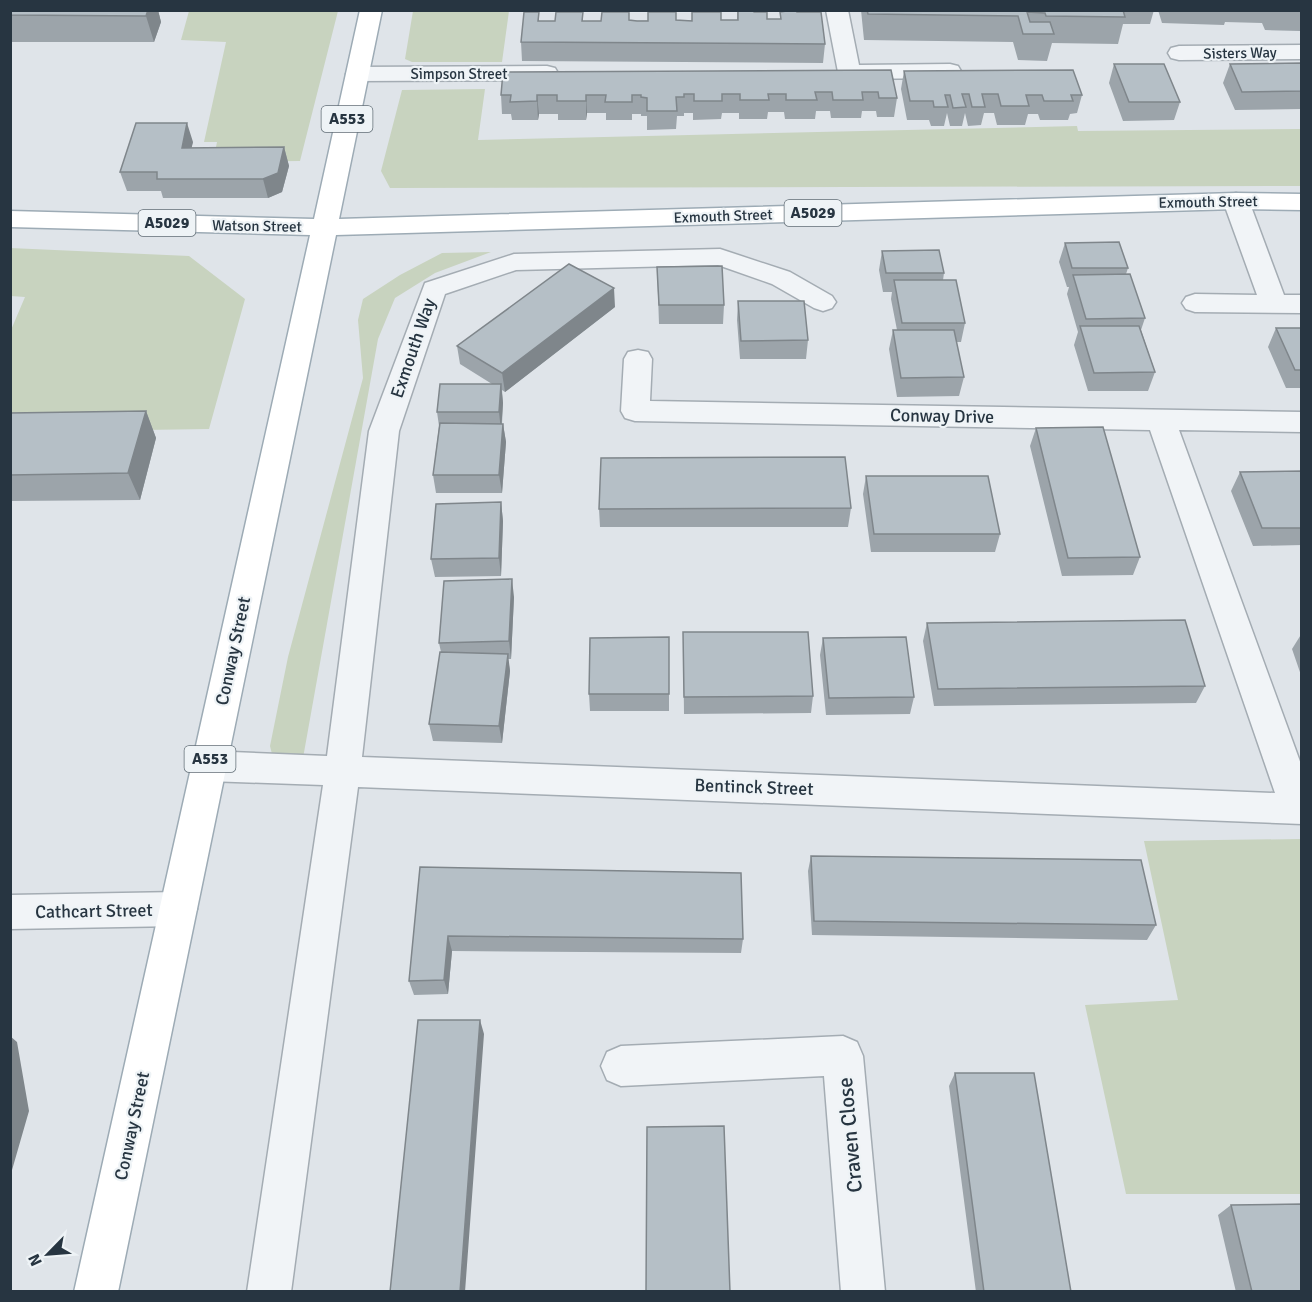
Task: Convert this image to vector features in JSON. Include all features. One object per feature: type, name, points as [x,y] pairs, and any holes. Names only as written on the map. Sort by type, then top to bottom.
[{"type":"main road","name":"Conway Street","points":[[96,1292],[370,10]]},
{"type":"main road","name":"Exmouth Street","points":[[324,227],[1236,201],[1302,202]]},
{"type":"main road","name":"Watson Street","points":[[10,219],[324,227]]},
{"type":"street","points":[[837,10],[849,72]]},
{"type":"street","name":"Sisters Way","points":[[1179,53],[1302,52]]},
{"type":"street","points":[[826,72],[968,71]]},
{"type":"street","name":"Simpson Street","points":[[357,74],[568,73]]},
{"type":"street","points":[[1236,201],[1274,304]]},
{"type":"street","name":"Exmouth Way","points":[[343,770],[384,431],[434,289],[514,262],[720,257],[781,278],[823,302]]},
{"type":"street","points":[[1196,303],[1302,304]]},
{"type":"street","name":"Conway Drive","points":[[638,359],[635,411],[1302,423]]},
{"type":"street","name":"Bentinck Street","points":[[208,766],[1299,809],[1161,420]]},
{"type":"street","points":[[269,1292],[343,770]]},
{"type":"street","name":"Cathcart Street","points":[[10,912],[178,909]]},
{"type":"street","name":"Craven Close","points":[[621,1066],[843,1056],[863,1292]]},
{"type":"green space","points":[[189,11],[338,11],[300,161],[213,162],[217,142],[204,142],[226,42],[181,40]]},
{"type":"green space","points":[[413,11],[509,11],[502,62],[412,62],[405,59]]},
{"type":"green space","points":[[485,89],[478,140],[1077,126],[1078,131],[1301,129],[1301,186],[390,188],[381,171],[402,90]]},
{"type":"green space","points":[[10,248],[189,256],[245,299],[209,429],[11,432],[11,330],[25,297],[11,296]]},
{"type":"green space","points":[[491,252],[435,273],[395,298],[378,339],[303,758],[273,758],[270,746],[288,657],[363,378],[358,320],[363,299],[400,275],[442,253]]},
{"type":"green space","points":[[1301,839],[1301,1194],[1126,1194],[1085,1005],[1178,1000],[1144,841]]},
{"type":"building","points":[[10,10],[148,10],[146,16],[10,15]]},
{"type":"building","points":[[738,10],[767,12],[767,19],[781,19],[780,12],[786,10],[821,12],[825,44],[521,42],[524,12],[539,12],[538,21],[555,21],[556,12],[583,12],[582,21],[601,21],[602,12],[629,12],[629,20],[648,21],[648,12],[676,12],[676,20],[692,21],[692,12],[721,12],[721,20],[738,20]]},
{"type":"building","points":[[867,10],[1123,10],[1125,17],[1046,16],[1045,13],[1027,12],[1030,22],[1050,22],[1054,34],[1023,34],[1018,16],[868,14]]},
{"type":"building","points":[[1302,63],[1302,91],[1242,92],[1230,64]]},
{"type":"building","points":[[1114,64],[1164,64],[1180,102],[1129,102]]},
{"type":"building","points":[[891,70],[897,98],[879,98],[878,92],[862,92],[863,100],[833,100],[832,92],[815,92],[817,100],[786,100],[786,94],[768,94],[769,100],[740,100],[740,94],[722,94],[722,101],[694,101],[694,94],[684,94],[684,97],[676,97],[677,111],[647,111],[647,98],[641,95],[632,95],[632,102],[605,102],[606,95],[586,95],[586,101],[557,101],[557,95],[537,95],[537,101],[510,102],[511,95],[501,95],[503,72]]},
{"type":"building","points":[[1073,70],[1082,95],[1071,95],[1073,101],[1044,101],[1042,95],[1026,95],[1029,106],[1001,106],[998,94],[982,94],[985,107],[972,107],[969,94],[962,94],[966,107],[953,108],[950,95],[945,95],[948,107],[934,107],[933,101],[910,101],[904,71]]},
{"type":"building","points":[[136,123],[187,123],[182,148],[284,147],[278,173],[263,179],[157,179],[157,172],[120,172]]},
{"type":"building","points":[[1119,242],[1128,268],[1072,268],[1065,243]]},
{"type":"building","points":[[939,250],[944,273],[886,273],[882,251]]},
{"type":"building","points":[[569,264],[614,288],[502,373],[457,346]]},
{"type":"building","points":[[722,266],[724,305],[659,305],[657,267]]},
{"type":"building","points":[[1130,274],[1145,318],[1086,319],[1073,275]]},
{"type":"building","points":[[894,280],[956,280],[965,323],[902,323]]},
{"type":"building","points":[[738,301],[804,301],[808,340],[741,341]]},
{"type":"building","points":[[1080,326],[1139,326],[1155,372],[1094,373]]},
{"type":"building","points":[[1276,328],[1302,328],[1302,370],[1295,370]]},
{"type":"building","points":[[893,330],[954,330],[964,377],[901,378]]},
{"type":"building","points":[[440,384],[501,384],[499,412],[437,412]]},
{"type":"building","points":[[146,411],[128,473],[10,475],[10,413]]},
{"type":"building","points":[[440,423],[503,424],[499,475],[433,475]]},
{"type":"building","points":[[1103,427],[1140,557],[1068,558],[1036,428]]},
{"type":"building","points":[[845,457],[851,508],[599,509],[601,458]]},
{"type":"building","points":[[1302,471],[1302,528],[1262,528],[1240,472]]},
{"type":"building","points":[[866,476],[988,476],[1000,534],[874,534]]},
{"type":"building","points":[[501,502],[499,558],[431,559],[436,504]]},
{"type":"building","points":[[512,579],[509,641],[439,643],[444,581]]},
{"type":"building","points":[[1185,620],[1205,686],[938,689],[927,623]]},
{"type":"building","points":[[683,632],[808,632],[813,696],[684,697]]},
{"type":"building","points":[[669,637],[669,694],[589,694],[590,638]]},
{"type":"building","points":[[906,637],[914,697],[829,698],[823,638]]},
{"type":"building","points":[[440,652],[508,654],[499,726],[429,724]]},
{"type":"building","points":[[811,856],[1141,860],[1156,925],[814,921]]},
{"type":"building","points":[[420,867],[741,873],[743,939],[448,936],[444,980],[409,981]]},
{"type":"building","points":[[418,1020],[480,1020],[460,1292],[390,1292]]},
{"type":"building","points":[[955,1073],[1034,1073],[1071,1292],[984,1292]]},
{"type":"building","points":[[724,1126],[730,1292],[646,1292],[647,1127]]},
{"type":"building","points":[[1302,1204],[1302,1292],[1252,1292],[1231,1205]]}]
